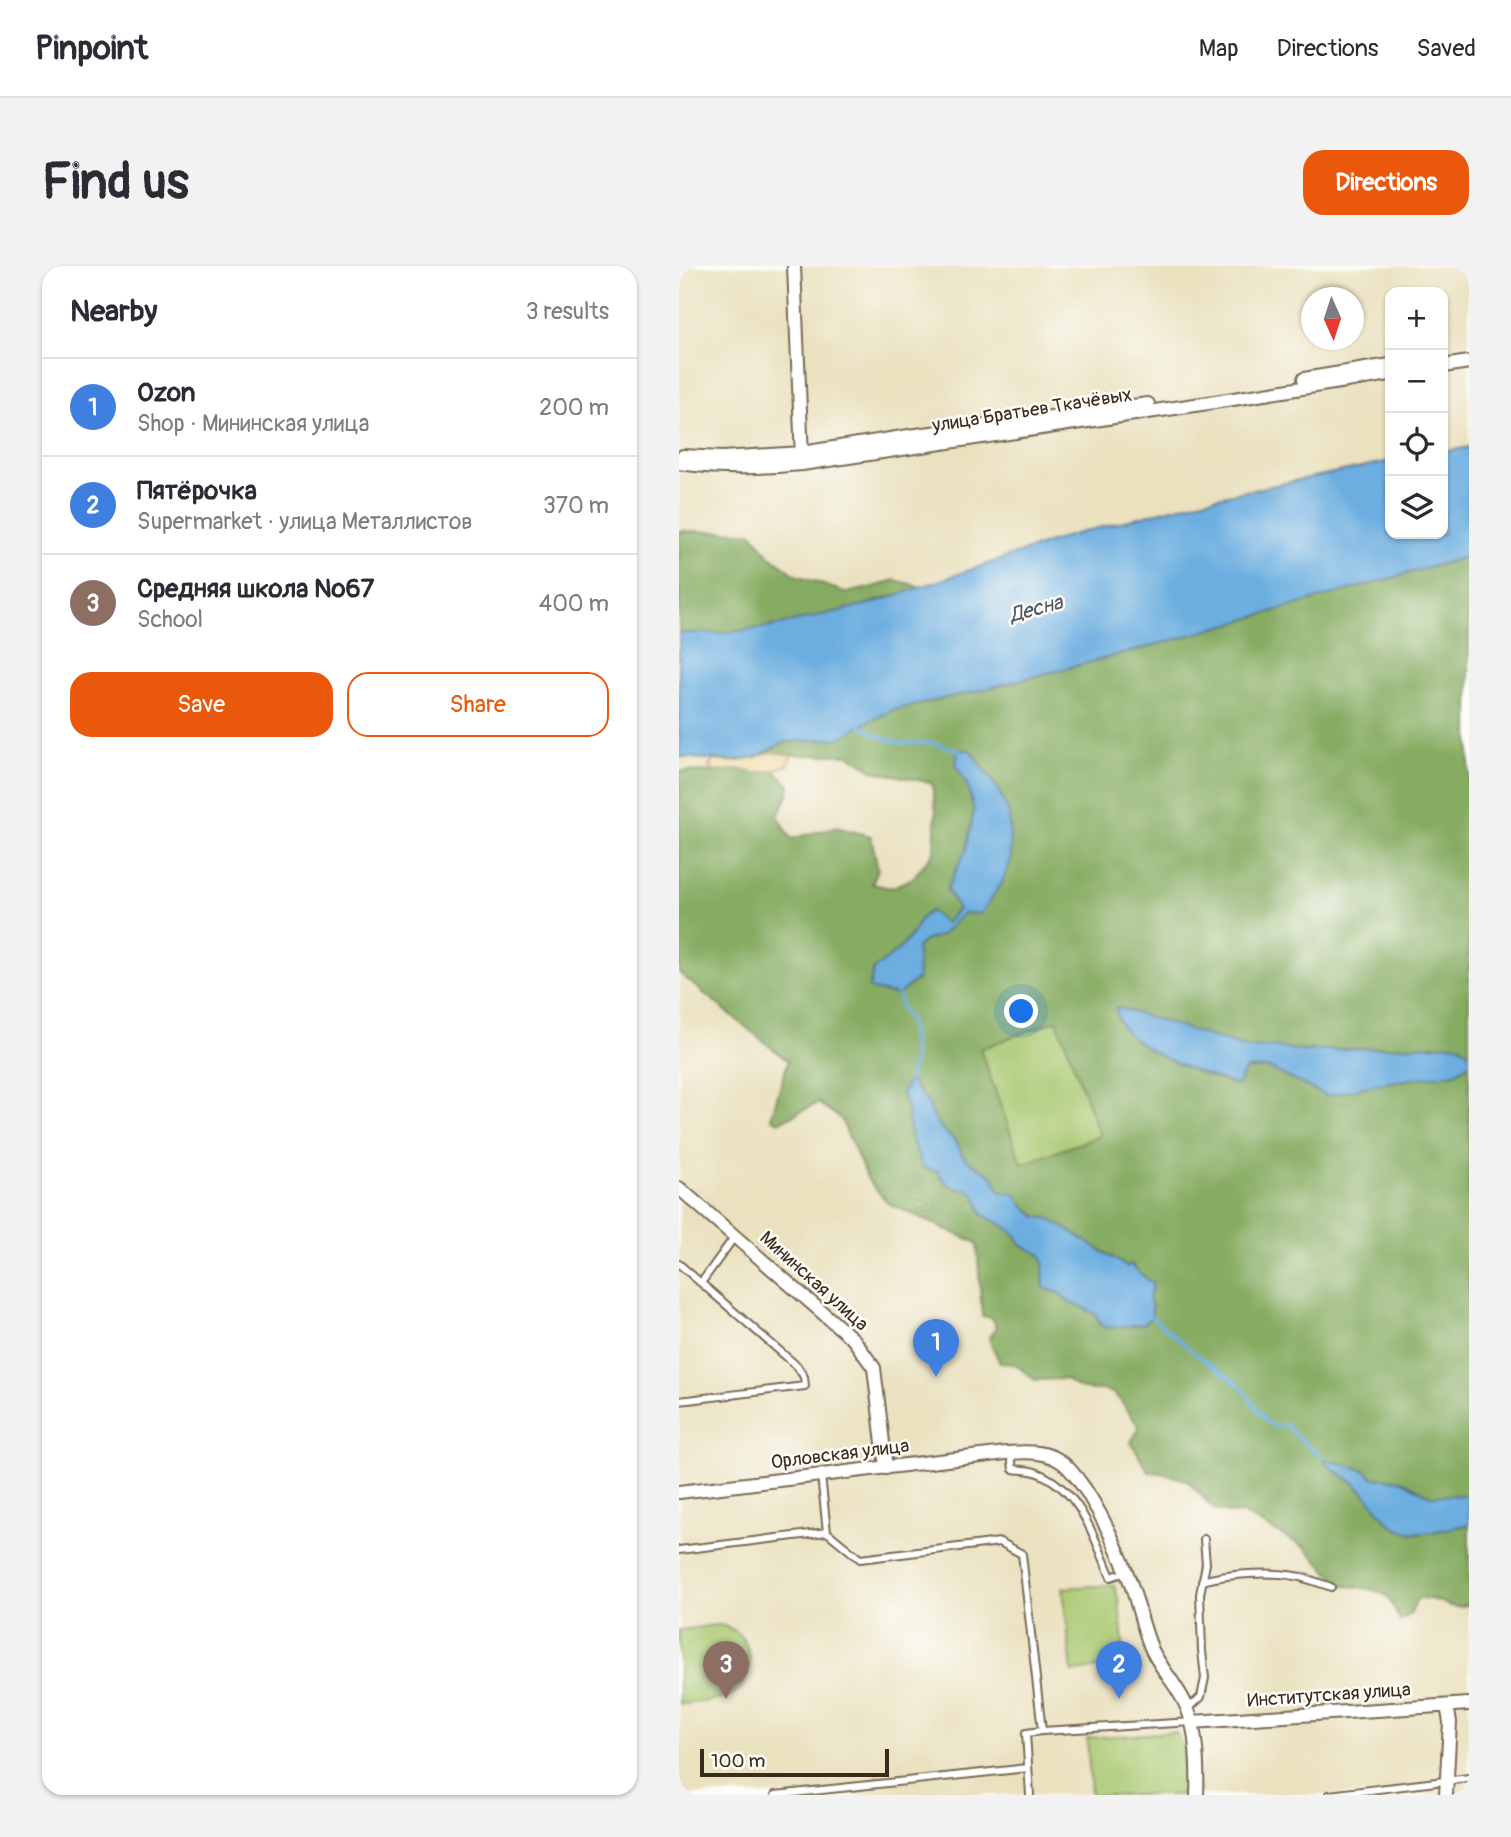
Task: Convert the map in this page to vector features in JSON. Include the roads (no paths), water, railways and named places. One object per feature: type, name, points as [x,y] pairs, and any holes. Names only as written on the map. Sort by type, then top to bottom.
[{"type":"street","points":[[795,266],[802,458]]},
{"type":"street","points":[[1448,356],[1469,353]]},
{"type":"street","points":[[1448,365],[1469,362]]},
{"type":"street","name":"улица Братьев Ткачёвых","points":[[679,463],[725,468],[771,467],[802,458],[923,434],[1210,395],[1385,366]]},
{"type":"street","name":"улица Братьев Ткачёвых","points":[[679,456],[802,458],[1195,405],[1385,375]]},
{"type":"street","name":"Мининская улица","points":[[679,1188],[854,1340],[874,1368],[886,1468]]},
{"type":"street","name":"Орловская улица","points":[[679,1492],[1009,1453],[1032,1452],[1049,1455],[1063,1463],[1076,1476],[1096,1506],[1126,1572],[1154,1654],[1188,1709],[1198,1774],[1197,1795]]},
{"type":"street","name":"Институтская улица","points":[[1192,1722],[1469,1704]]},
{"type":"street","points":[[1446,1795],[1450,1722],[1447,1706]]},
{"type":"lane","points":[[701,1283],[735,1236]]},
{"type":"lane","points":[[679,1264],[797,1366],[806,1386],[679,1401]]},
{"type":"lane","points":[[1009,1453],[1013,1469],[1034,1471],[1059,1484],[1081,1509],[1111,1577],[1126,1572]]},
{"type":"lane","points":[[821,1475],[827,1532],[860,1559],[1000,1542],[1023,1554],[1042,1731]]},
{"type":"lane","points":[[679,1550],[827,1532]]},
{"type":"lane","points":[[1188,1709],[1201,1697],[1205,1678],[1200,1604],[1206,1564],[1204,1539]]},
{"type":"lane","points":[[1202,1581],[1220,1576],[1280,1574],[1331,1587]]},
{"type":"lane","points":[[1030,1795],[1025,1733],[1192,1722]]},
{"type":"lane","points":[[775,1795],[1028,1768]]},
{"type":"lane","points":[[1329,1795],[1469,1778]]},
{"type":"water","name":"Десна","points":[[1469,447],[1469,556],[1141,649],[894,710],[840,738],[789,742],[756,757],[734,761],[679,757],[679,633],[723,633],[775,626],[877,602],[1068,536],[1203,500],[1385,462],[1385,539],[1448,539],[1448,451]]},
{"type":"water","points":[[958,750],[970,750],[998,789],[1009,814],[1011,860],[1002,883],[981,914],[964,913],[942,935],[926,940],[917,947],[918,978],[898,995],[869,989],[873,970],[904,944],[922,917],[930,911],[946,923],[958,909],[947,889],[966,850],[974,811],[967,785],[956,765]]},
{"type":"water","points":[[1116,1007],[1248,1048],[1276,1047],[1303,1051],[1457,1044],[1469,1053],[1469,1064],[1455,1073],[1377,1084],[1327,1096],[1269,1068],[1246,1069],[1237,1085],[1173,1062],[1140,1044],[1120,1023]]},
{"type":"water","points":[[909,1079],[930,1106],[930,1112],[944,1131],[957,1142],[961,1153],[992,1176],[1000,1192],[1016,1194],[1022,1204],[1037,1217],[1047,1218],[1065,1228],[1127,1267],[1130,1264],[1153,1283],[1149,1298],[1152,1317],[1143,1324],[1108,1328],[1100,1325],[1097,1315],[1070,1303],[1059,1293],[1044,1288],[1043,1261],[1040,1254],[1021,1245],[1010,1230],[983,1215],[976,1197],[969,1190],[951,1186],[938,1171],[923,1168],[911,1137],[902,1093]]},
{"type":"water","points":[[1324,1459],[1364,1470],[1374,1478],[1401,1480],[1430,1496],[1469,1495],[1469,1525],[1426,1533],[1395,1527],[1354,1482],[1330,1467]]},
{"type":"waterway","points":[[861,725],[876,735],[900,743],[934,743],[958,750]]},
{"type":"waterway","points":[[898,995],[901,1007],[910,1021],[914,1059],[909,1079]]},
{"type":"waterway","points":[[1152,1317],[1198,1356],[1240,1385],[1264,1419],[1274,1427],[1286,1424],[1296,1436],[1324,1458]]},
{"type":"place","name":"Ozon","points":[[936,1377]]},
{"type":"place","name":"Средняя школа №67","points":[[726,1699]]},
{"type":"place","name":"Пятёрочка","points":[[1119,1699]]}]
